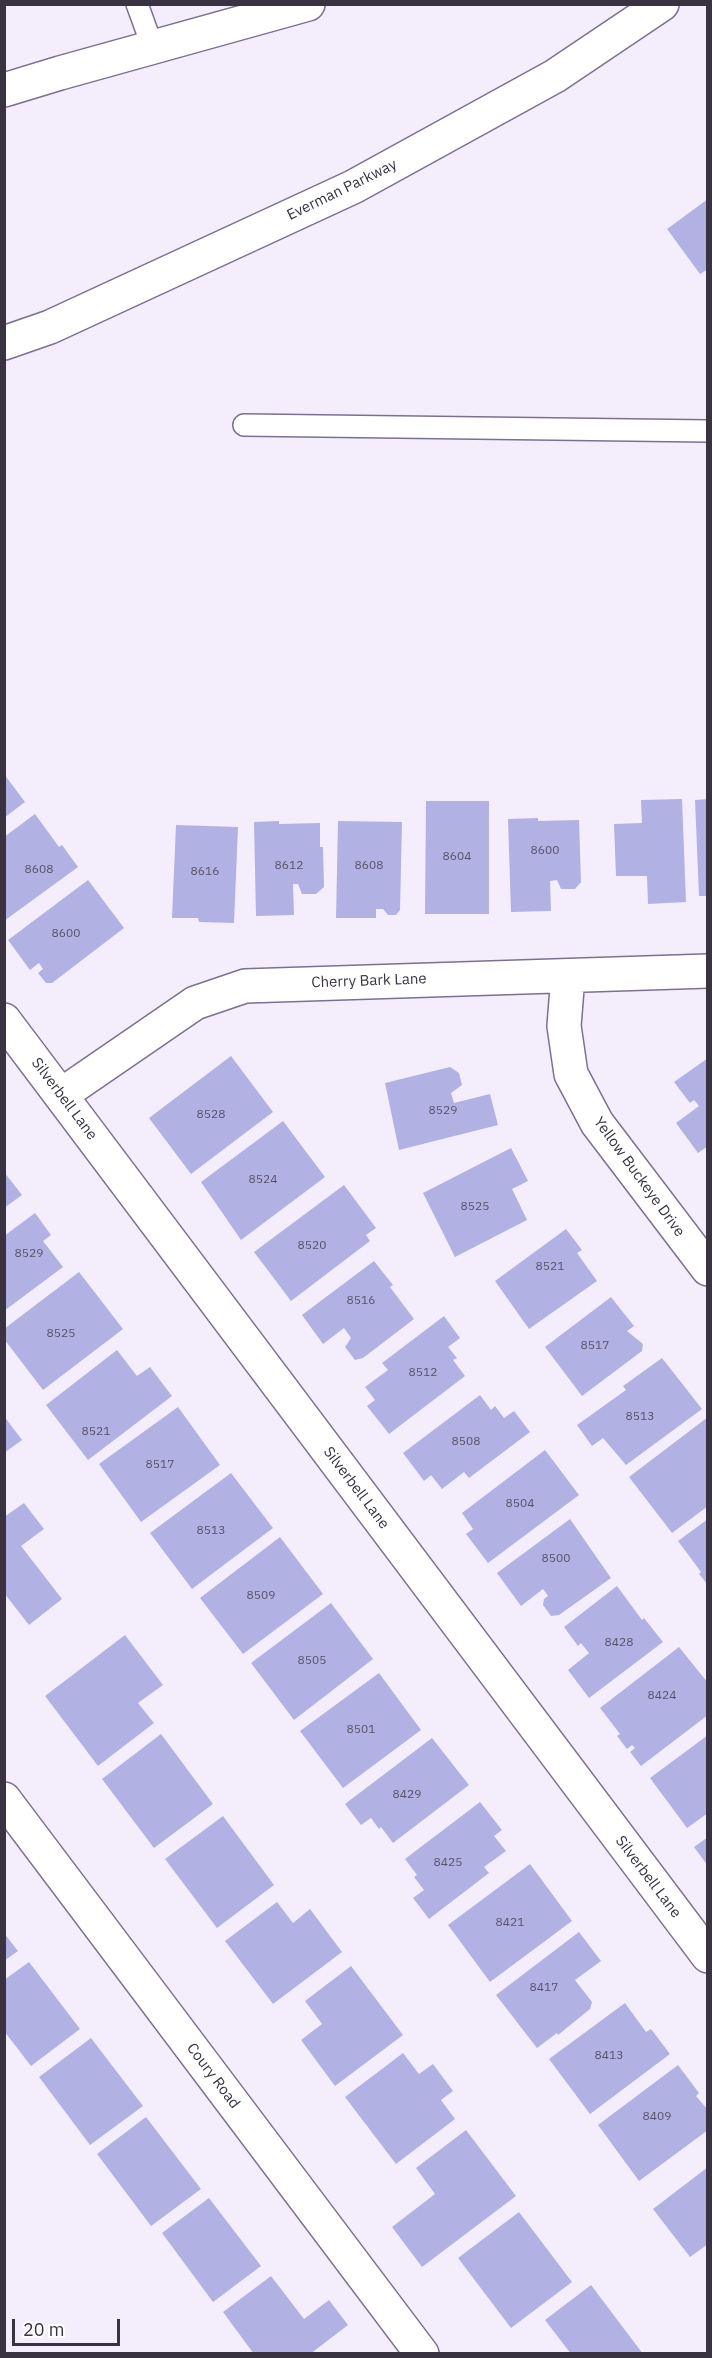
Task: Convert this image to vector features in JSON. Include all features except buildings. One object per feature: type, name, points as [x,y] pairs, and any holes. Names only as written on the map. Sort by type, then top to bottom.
[{"type":"street","points":[[4,90],[308,4]]},
{"type":"street","name":"Everman Parkway","points":[[4,343],[50,327],[353,187],[555,76],[662,4]]},
{"type":"street","name":"Cherry Bark Lane","points":[[61,1095],[195,1004],[245,986],[708,971]]},
{"type":"street","name":"Yellow Buckeye Drive","points":[[568,976],[564,1026],[571,1074],[597,1123],[708,1269]]},
{"type":"street","name":"Silverbell Lane","points":[[4,1020],[708,1956]]},
{"type":"street","name":"Coury Road","points":[[4,1799],[422,2354]]},
{"type":"lane","points":[[137,4],[153,48]]},
{"type":"lane","points":[[244,425],[708,431]]}]
